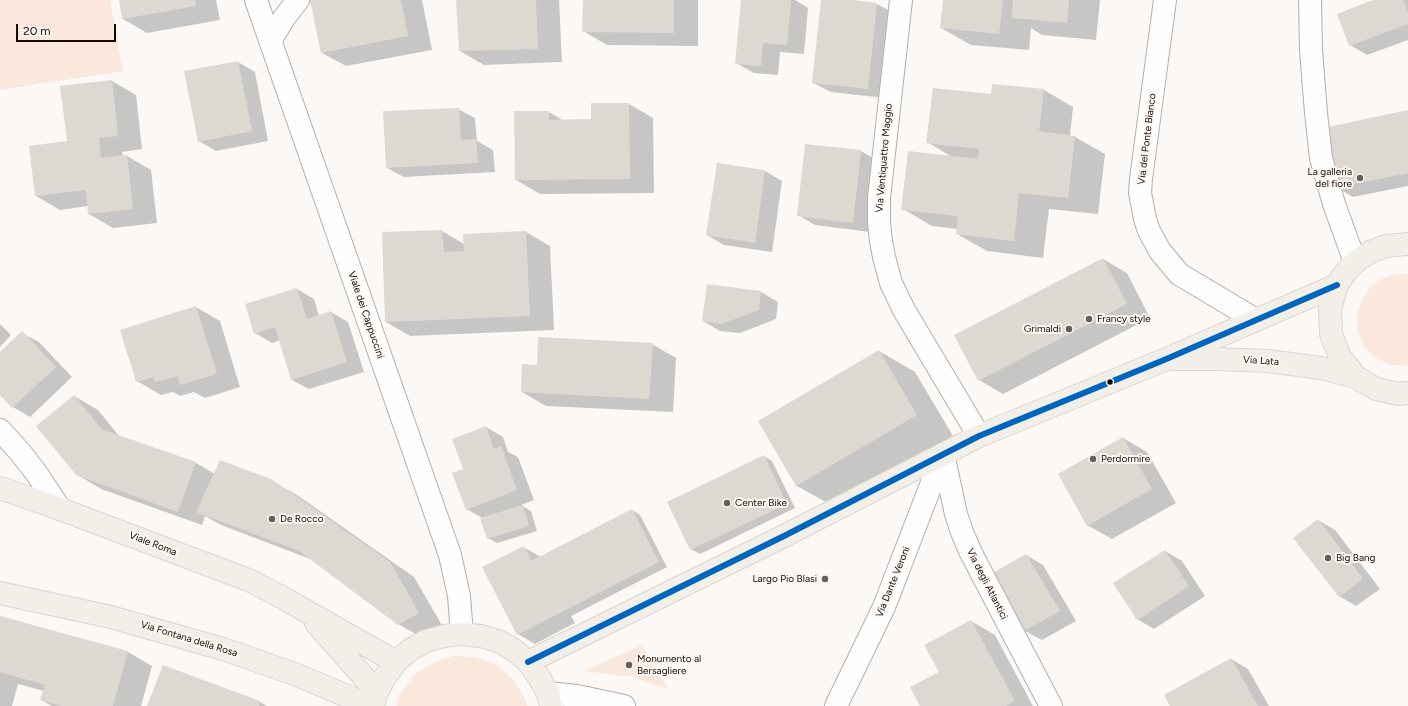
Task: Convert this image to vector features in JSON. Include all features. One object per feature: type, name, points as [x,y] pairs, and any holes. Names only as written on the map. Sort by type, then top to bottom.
[{"type":"main road","points":[[1405,397],[1376,389],[1356,377],[1340,358],[1331,334],[1330,309],[1337,285],[1345,272],[1355,262],[1370,252],[1386,246],[1408,244]]},
{"type":"main road","name":"Via Lata","points":[[528,662],[784,536],[979,436],[1164,360],[1337,285]]},
{"type":"main road","name":"Via Lata","points":[[1164,360],[1217,359],[1268,361],[1321,368],[1356,377]]},
{"type":"main road","name":"Viale Roma","points":[[0,488],[60,508],[235,575],[265,588],[396,662]]},
{"type":"main road","name":"Via Fontana della Rosa","points":[[0,594],[111,617],[223,649],[374,701]]},
{"type":"main road","name":"Viale Roma","points":[[303,609],[374,701]]},
{"type":"main road","points":[[374,701],[385,677],[396,662],[410,650],[426,641],[444,636],[462,634],[481,636],[498,641],[514,650],[528,662],[539,677],[549,700]]},
{"type":"street","name":"Viale dei Cappuccini","points":[[256,0],[450,555],[459,596],[462,634]]},
{"type":"street","points":[[270,41],[291,8],[298,0]]},
{"type":"street","name":"Via Ventiquattro Maggio","points":[[901,0],[879,198],[881,241],[884,257],[892,282],[904,310],[979,436]]},
{"type":"street","name":"Via del Ponte Bianco","points":[[1165,0],[1141,179],[1140,193],[1145,219],[1149,231],[1160,251],[1179,274],[1256,320]]},
{"type":"street","points":[[1310,0],[1311,50],[1316,119],[1321,158],[1334,204],[1355,262]]},
{"type":"street","points":[[0,430],[37,474],[60,508]]},
{"type":"street","name":"Via Dante Veroni","points":[[836,706],[884,607],[943,454]]},
{"type":"street","name":"Via degli Atlantici","points":[[943,454],[956,514],[970,551],[1051,706]]},
{"type":"street","points":[[549,700],[577,696],[624,706]]},
{"type":"shaded area","points":[[0,0],[110,0],[123,71],[0,90]]},
{"type":"shaded area","points":[[1396,274],[1408,274],[1408,366],[1389,364],[1375,357],[1364,346],[1358,331],[1357,316],[1361,301],[1370,288],[1382,279]]},
{"type":"shaded area","points":[[642,645],[668,689],[633,677],[584,671]]},
{"type":"shaded area","points":[[454,656],[476,657],[496,665],[513,679],[524,697],[527,706],[397,706],[400,694],[414,675],[434,662]]},
{"type":"building","points":[[119,0],[195,0],[196,6],[122,19]]},
{"type":"building","points":[[310,0],[401,0],[408,36],[321,53]]},
{"type":"building","points":[[456,0],[536,0],[538,49],[459,51]]},
{"type":"building","points":[[583,0],[674,0],[674,33],[582,32]]},
{"type":"building","points":[[741,0],[791,0],[787,45],[763,43],[761,66],[735,64]]},
{"type":"building","points":[[821,0],[853,0],[877,3],[868,89],[812,83]]},
{"type":"building","points":[[943,0],[1003,0],[999,34],[940,28]]},
{"type":"building","points":[[1013,0],[1069,0],[1067,23],[1012,18]]},
{"type":"building","points":[[1373,0],[1403,0],[1408,12],[1408,24],[1349,46],[1337,14]]},
{"type":"building","points":[[238,61],[252,131],[198,142],[184,71]]},
{"type":"building","points":[[112,80],[118,136],[99,138],[101,158],[127,155],[133,209],[88,214],[86,190],[35,196],[29,146],[67,141],[60,86]]},
{"type":"building","points":[[992,84],[1044,89],[1039,131],[1075,136],[1068,198],[1019,193],[1014,241],[956,234],[958,216],[901,210],[908,151],[978,159],[979,149],[926,143],[933,88],[991,94]]},
{"type":"building","points":[[591,103],[629,103],[630,179],[515,180],[514,111],[549,111],[549,120],[591,119]]},
{"type":"building","points":[[459,108],[461,140],[476,139],[478,163],[386,168],[383,111]]},
{"type":"building","points":[[1408,110],[1408,173],[1335,188],[1323,128]]},
{"type":"building","points":[[805,144],[861,150],[853,223],[797,216]]},
{"type":"building","points":[[717,163],[765,170],[755,243],[706,235]]},
{"type":"building","points":[[442,230],[444,252],[464,251],[463,234],[526,231],[530,316],[385,322],[382,232]]},
{"type":"building","points":[[1103,258],[1127,304],[978,381],[954,335]]},
{"type":"building","points":[[707,284],[761,291],[759,310],[722,324],[702,321]]},
{"type":"building","points":[[297,288],[307,319],[331,311],[347,362],[291,380],[275,327],[254,334],[245,304]]},
{"type":"building","points":[[196,306],[217,374],[180,385],[178,376],[155,382],[153,377],[136,382],[120,330]]},
{"type":"building","points":[[22,331],[56,367],[12,408],[0,395],[0,352]]},
{"type":"building","points":[[538,337],[653,343],[649,399],[521,392],[522,364],[537,365]]},
{"type":"building","points":[[879,350],[917,415],[796,486],[758,421]]},
{"type":"building","points":[[74,395],[101,429],[196,462],[178,512],[76,475],[36,426]]},
{"type":"building","points":[[486,426],[494,449],[501,446],[517,490],[466,510],[452,473],[463,469],[452,439]]},
{"type":"building","points":[[1123,437],[1152,489],[1087,526],[1058,474]]},
{"type":"building","name":"Center Bike","points":[[764,455],[787,504],[690,550],[667,502]]},
{"type":"building","points":[[220,460],[273,480],[390,562],[419,613],[398,625],[299,551],[196,512]]},
{"type":"building","points":[[523,505],[529,526],[487,539],[480,518]]},
{"type":"building","points":[[632,509],[659,562],[517,635],[482,567],[524,546],[531,561]]},
{"type":"building","name":"Big Bang","points":[[1318,519],[1363,579],[1339,597],[1293,538]]},
{"type":"building","points":[[1165,550],[1189,586],[1137,620],[1113,583]]},
{"type":"building","points":[[1026,554],[1060,611],[1024,631],[991,574]]},
{"type":"building","points":[[0,616],[128,651],[113,706],[62,706],[40,700],[45,685],[0,672]]},
{"type":"building","points":[[971,620],[1015,701],[1006,706],[920,706],[910,687],[939,672],[924,645]]},
{"type":"building","points":[[1231,658],[1258,706],[1170,706],[1164,695]]},
{"type":"building","points":[[163,665],[260,701],[259,706],[147,706]]},
{"type":"transit line","points":[[528,662],[784,536],[979,436],[1164,360],[1337,285]]},
{"type":"place","name":"La galleria del fiore","points":[[1360,178]]},
{"type":"place","name":"Francy style","points":[[1089,319]]},
{"type":"place","name":"Grimaldi","points":[[1069,329]]},
{"type":"place","name":"Perdormire","points":[[1093,459]]},
{"type":"place","name":"Center Bike","points":[[727,503]]},
{"type":"place","name":"De Rocco","points":[[272,519]]},
{"type":"place","name":"Big Bang","points":[[1328,558]]},
{"type":"place","name":"Largo Pio Blasi","points":[[825,579]]},
{"type":"place","name":"Monumento al Bersagliere","points":[[629,665]]}]
